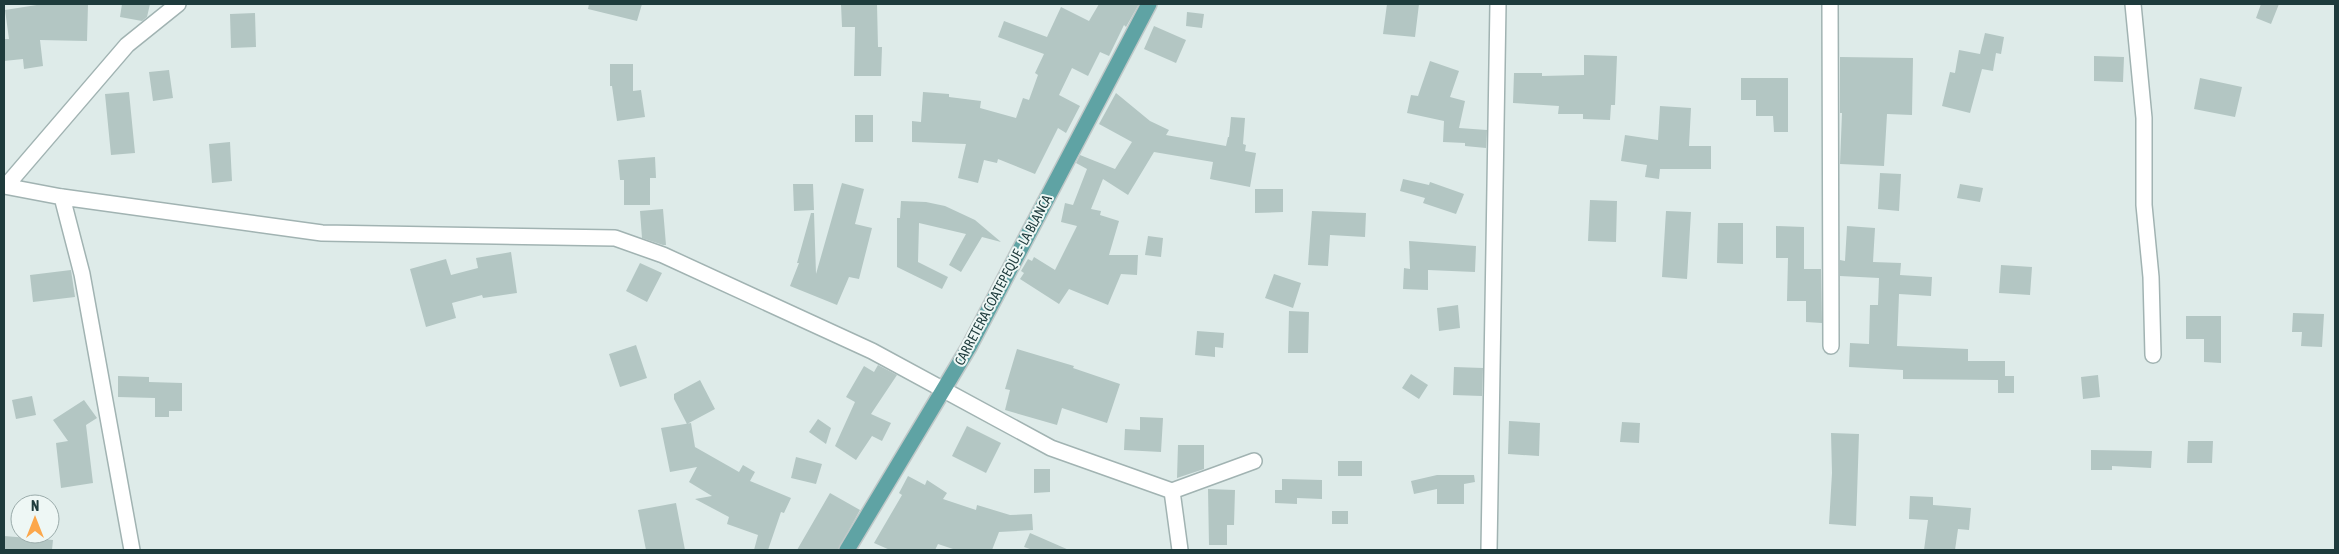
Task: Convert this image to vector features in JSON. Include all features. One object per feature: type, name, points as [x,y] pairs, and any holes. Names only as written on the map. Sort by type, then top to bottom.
[{"type":"main road","name":"CARRETERA COATEPEQUE - LA BLANCA","points":[[847,550],[968,347],[1149,4]]},
{"type":"street","points":[[178,4],[127,45],[5,186],[62,197],[322,233],[615,238],[663,255],[872,351],[944,388],[1051,448],[1172,491],[1254,461]]},
{"type":"street","points":[[1489,550],[1498,4]]},
{"type":"street","points":[[1830,4],[1831,346]]},
{"type":"street","points":[[2133,4],[2144,118],[2144,205],[2151,277],[2153,355]]},
{"type":"street","points":[[62,197],[82,274],[132,550]]},
{"type":"street","points":[[1172,491],[1180,550]]},
{"type":"building","points":[[43,4],[88,4],[87,41],[40,40],[43,66],[24,69],[23,59],[4,61],[4,39],[9,39],[5,10]]},
{"type":"building","points":[[122,4],[150,4],[147,17],[142,21],[120,17]]},
{"type":"building","points":[[589,4],[642,4],[637,21],[588,9]]},
{"type":"building","points":[[841,4],[877,4],[878,47],[882,47],[881,76],[854,76],[855,27],[842,27]]},
{"type":"building","points":[[1099,4],[1139,4],[1126,27],[1124,25],[1109,56],[1100,52],[1088,76],[1072,68],[1059,95],[1080,106],[1066,133],[1058,128],[1035,174],[998,159],[997,163],[984,160],[978,183],[958,178],[966,144],[912,142],[912,121],[921,122],[923,92],[949,94],[949,97],[981,101],[980,108],[1016,118],[1023,98],[1029,100],[1038,75],[1035,73],[1044,54],[998,37],[1004,21],[1047,37],[1061,7],[1089,21]]},
{"type":"building","points":[[1387,4],[1419,4],[1415,37],[1383,34]]},
{"type":"building","points":[[2261,4],[2279,4],[2271,24],[2256,18]]},
{"type":"building","points":[[1187,12],[1204,14],[1202,28],[1186,26]]},
{"type":"building","points":[[255,13],[256,47],[231,48],[230,14]]},
{"type":"building","points":[[1154,26],[1186,40],[1176,63],[1144,49]]},
{"type":"building","points":[[1985,33],[2004,37],[2001,54],[1996,53],[1993,71],[1982,69],[1970,113],[1942,106],[1950,72],[1955,73],[1959,50],[1980,54]]},
{"type":"building","points":[[1584,55],[1617,56],[1615,105],[1611,105],[1610,120],[1583,119],[1583,114],[1558,114],[1559,106],[1513,103],[1514,73],[1542,73],[1542,76],[1584,75]]},
{"type":"building","points":[[2094,56],[2124,57],[2123,82],[2094,81]]},
{"type":"building","points":[[1840,57],[1913,58],[1912,115],[1887,114],[1884,166],[1840,164],[1842,113],[1840,113]]},
{"type":"building","points":[[1430,61],[1459,71],[1450,97],[1465,101],[1459,128],[1487,130],[1486,148],[1465,146],[1465,143],[1443,142],[1444,121],[1407,113],[1411,95],[1418,96]]},
{"type":"building","points":[[610,64],[633,64],[633,91],[641,90],[645,117],[617,121],[612,86],[610,86]]},
{"type":"building","points":[[169,70],[173,98],[153,101],[149,72]]},
{"type":"building","points":[[1741,78],[1788,78],[1788,132],[1774,132],[1773,116],[1756,116],[1756,100],[1741,100]]},
{"type":"building","points":[[2200,78],[2242,87],[2235,117],[2194,109]]},
{"type":"building","points":[[129,92],[135,153],[111,155],[105,94]]},
{"type":"building","points":[[1116,93],[1150,121],[1169,130],[1166,135],[1226,146],[1231,117],[1245,118],[1243,144],[1246,145],[1245,151],[1256,153],[1250,187],[1210,179],[1213,162],[1154,152],[1128,195],[1103,179],[1091,209],[1101,211],[1100,215],[1119,221],[1109,255],[1138,255],[1137,275],[1121,274],[1108,305],[1069,289],[1059,304],[1020,279],[1024,273],[1021,271],[1028,259],[1032,261],[1034,257],[1055,270],[1077,226],[1061,222],[1065,203],[1073,205],[1087,169],[1076,163],[1080,155],[1115,169],[1132,142],[1099,124]]},
{"type":"building","points":[[1660,106],[1691,108],[1689,146],[1711,146],[1711,169],[1660,169],[1659,179],[1645,177],[1647,165],[1621,161],[1625,135],[1658,140]]},
{"type":"building","points":[[855,115],[873,115],[873,142],[855,142]]},
{"type":"building","points":[[230,142],[232,181],[212,183],[209,144]]},
{"type":"building","points":[[655,157],[656,178],[650,178],[650,205],[624,205],[624,180],[620,180],[618,160]]},
{"type":"building","points":[[1880,173],[1901,174],[1899,211],[1878,209]]},
{"type":"building","points":[[1403,179],[1429,185],[1430,182],[1464,194],[1456,214],[1423,203],[1425,198],[1400,191]]},
{"type":"building","points":[[842,183],[864,189],[855,224],[872,228],[859,279],[849,277],[837,305],[790,286],[799,263],[797,263],[811,213],[814,213],[816,274]]},
{"type":"building","points":[[793,184],[813,184],[814,210],[794,211]]},
{"type":"building","points":[[1960,184],[1983,188],[1980,202],[1957,198]]},
{"type":"building","points":[[1255,189],[1283,189],[1283,212],[1255,213]]},
{"type":"building","points":[[1590,200],[1617,201],[1616,242],[1588,241]]},
{"type":"building","points":[[901,201],[926,202],[945,206],[975,220],[1001,242],[982,237],[961,272],[949,265],[966,234],[919,223],[918,262],[948,277],[942,289],[897,267],[897,218],[900,218]]},
{"type":"building","points":[[663,209],[666,245],[642,238],[640,211]]},
{"type":"building","points":[[1312,211],[1366,213],[1365,237],[1330,235],[1328,266],[1308,265]]},
{"type":"building","points":[[1666,211],[1691,212],[1687,279],[1662,277]]},
{"type":"building","points":[[1718,223],[1743,223],[1743,264],[1717,263]]},
{"type":"building","points":[[1776,226],[1804,227],[1804,269],[1821,269],[1822,323],[1806,322],[1806,301],[1787,301],[1788,258],[1776,258]]},
{"type":"building","points":[[1847,226],[1875,228],[1873,262],[1901,263],[1900,275],[1932,277],[1931,296],[1899,294],[1897,346],[1968,349],[1968,361],[2005,361],[2005,376],[2014,376],[2014,393],[1998,393],[1998,380],[1903,379],[1903,370],[1849,367],[1850,343],[1869,344],[1870,305],[1878,305],[1879,278],[1840,276],[1840,260],[1845,261]]},
{"type":"building","points":[[1148,236],[1163,238],[1161,257],[1145,255]]},
{"type":"building","points":[[1409,241],[1476,246],[1475,272],[1428,270],[1428,290],[1403,289],[1404,268],[1410,269]]},
{"type":"building","points":[[511,252],[517,293],[483,298],[482,295],[452,303],[456,318],[426,327],[410,269],[446,259],[451,275],[478,268],[476,258]]},
{"type":"building","points":[[640,263],[662,273],[647,302],[626,291]]},
{"type":"building","points":[[2001,265],[2032,267],[2030,295],[1999,293]]},
{"type":"building","points":[[71,270],[75,297],[33,302],[30,275]]},
{"type":"building","points":[[1274,274],[1301,283],[1293,308],[1265,298]]},
{"type":"building","points":[[1458,305],[1460,328],[1439,331],[1437,308]]},
{"type":"building","points":[[1289,311],[1309,312],[1308,353],[1288,353]]},
{"type":"building","points":[[2293,313],[2324,314],[2322,347],[2301,346],[2302,332],[2292,332]]},
{"type":"building","points":[[2186,316],[2221,316],[2221,363],[2204,362],[2204,339],[2186,339]]},
{"type":"building","points":[[1197,331],[1224,333],[1223,348],[1215,347],[1215,357],[1195,355]]},
{"type":"building","points":[[636,345],[647,378],[620,387],[609,354]]},
{"type":"building","points":[[1017,349],[1074,366],[1073,368],[1120,384],[1107,423],[1062,408],[1057,425],[1005,410],[1010,390],[1005,389]]},
{"type":"building","points":[[878,365],[897,375],[871,414],[891,423],[882,441],[872,436],[856,460],[835,446],[855,402],[846,397],[864,366],[874,372]]},
{"type":"building","points":[[1454,367],[1483,368],[1482,396],[1453,395]]},
{"type":"building","points":[[1411,374],[1428,385],[1419,399],[1402,388]]},
{"type":"building","points":[[2098,375],[2100,397],[2083,399],[2081,377]]},
{"type":"building","points":[[118,376],[149,377],[149,382],[182,383],[182,411],[169,411],[169,417],[155,417],[155,398],[118,397]]},
{"type":"building","points":[[700,380],[715,409],[687,424],[674,399],[674,394]]},
{"type":"building","points":[[32,396],[36,415],[16,419],[12,400]]},
{"type":"building","points":[[84,400],[97,418],[86,425],[93,483],[61,488],[56,443],[68,441],[53,420]]},
{"type":"building","points":[[1140,417],[1163,418],[1161,452],[1124,450],[1125,429],[1140,430]]},
{"type":"building","points":[[818,419],[831,428],[826,444],[809,432]]},
{"type":"building","points":[[1509,421],[1540,423],[1539,456],[1508,454]]},
{"type":"building","points":[[1622,422],[1640,423],[1639,443],[1620,442]]},
{"type":"building","points":[[691,423],[695,447],[739,472],[743,465],[755,472],[750,481],[791,498],[784,513],[781,512],[768,550],[754,550],[758,535],[727,524],[729,517],[695,499],[712,496],[689,482],[697,467],[670,472],[661,428]]},
{"type":"building","points":[[967,426],[1001,443],[986,473],[952,456]]},
{"type":"building","points":[[1831,433],[1859,434],[1856,526],[1829,524],[1832,473]]},
{"type":"building","points":[[2188,441],[2213,441],[2212,463],[2187,463]]},
{"type":"building","points":[[1178,445],[1204,445],[1204,469],[1177,478]]},
{"type":"building","points":[[2091,450],[2152,451],[2151,468],[2112,466],[2112,470],[2091,470]]},
{"type":"building","points":[[796,457],[822,464],[816,484],[791,478]]},
{"type":"building","points":[[1338,461],[1362,461],[1362,476],[1338,476]]},
{"type":"building","points":[[1034,469],[1050,469],[1050,492],[1034,493]]},
{"type":"building","points":[[1437,475],[1474,475],[1475,482],[1464,484],[1464,504],[1437,504],[1437,489],[1414,494],[1411,481]]},
{"type":"building","points":[[908,476],[925,485],[927,480],[947,493],[943,499],[976,510],[977,505],[1010,515],[1032,514],[1033,530],[999,532],[992,550],[956,550],[938,544],[935,550],[890,550],[874,543],[902,495],[899,493]]},
{"type":"building","points":[[1282,479],[1322,480],[1322,499],[1297,498],[1297,504],[1275,503],[1275,490],[1282,490]]},
{"type":"building","points":[[1208,489],[1235,490],[1234,525],[1227,525],[1227,545],[1209,545]]},
{"type":"building","points":[[830,493],[860,510],[838,550],[797,550]]},
{"type":"building","points":[[1910,496],[1933,497],[1933,505],[1971,508],[1969,530],[1958,529],[1955,550],[1924,550],[1928,520],[1909,519]]},
{"type":"building","points":[[676,503],[685,550],[646,550],[638,510]]},
{"type":"building","points":[[1332,511],[1348,511],[1348,524],[1332,524]]},
{"type":"building","points":[[1030,533],[1069,550],[1033,550],[1024,547]]},
{"type":"building","points":[[4,536],[10,536],[10,544],[53,544],[52,550],[4,550]]}]
